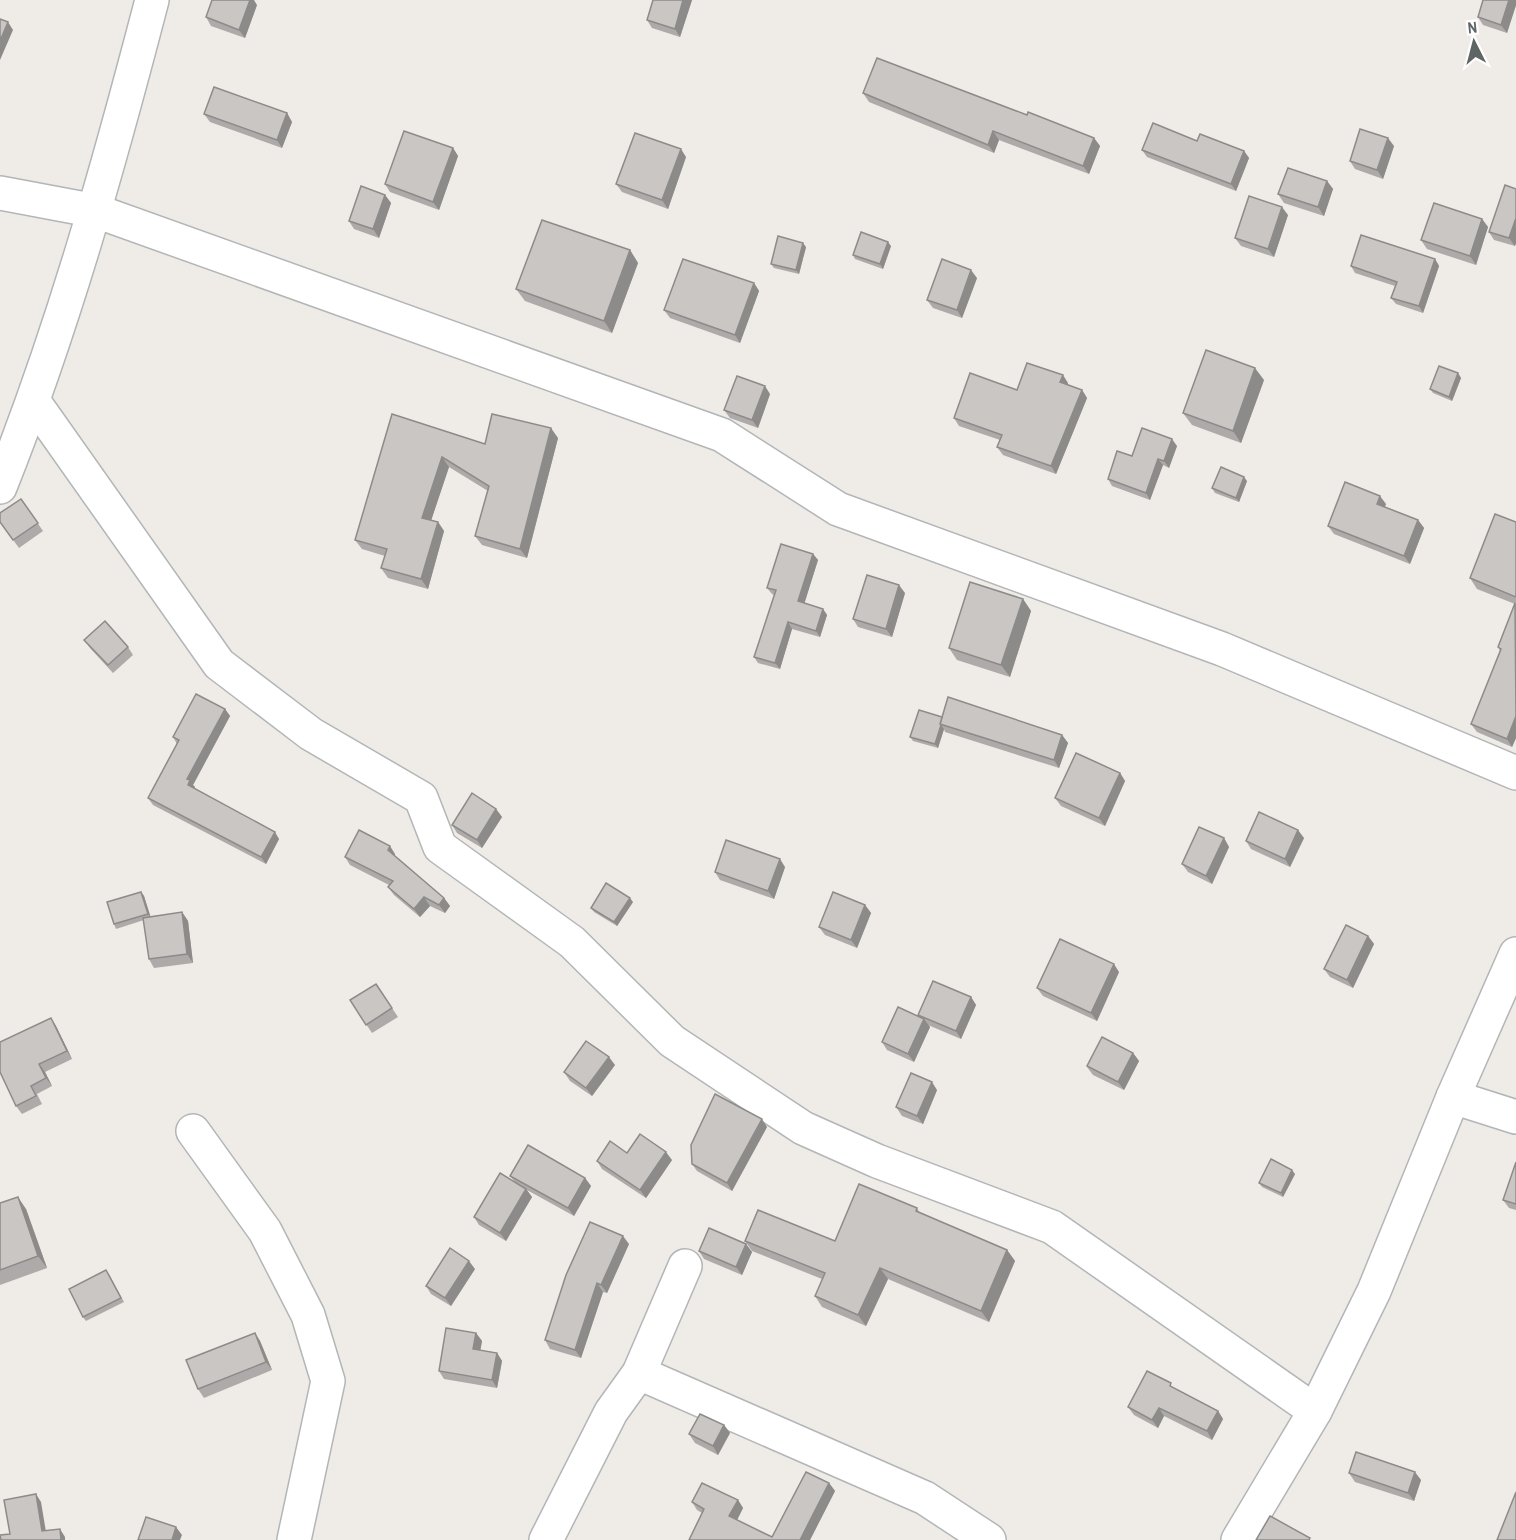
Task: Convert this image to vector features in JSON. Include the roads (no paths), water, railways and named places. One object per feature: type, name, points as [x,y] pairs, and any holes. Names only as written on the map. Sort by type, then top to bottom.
[{"type":"street","points":[[0,487],[34,402],[96,211],[152,0]]},
{"type":"street","points":[[0,193],[96,211],[722,435],[838,509],[1222,649],[1516,773]]},
{"type":"street","points":[[34,402],[219,664],[311,734],[421,798],[440,848],[572,942],[672,1041],[803,1128],[877,1161],[1052,1227],[1315,1411]]},
{"type":"street","points":[[1238,1540],[1315,1411],[1374,1291],[1453,1097],[1516,954]]},
{"type":"street","points":[[1453,1097],[1516,1117]]},
{"type":"street","points":[[194,1131],[265,1231],[308,1315],[328,1381],[294,1540]]},
{"type":"street","points":[[546,1540],[611,1412],[639,1373],[685,1266]]},
{"type":"street","points":[[639,1373],[925,1498],[989,1540]]}]
